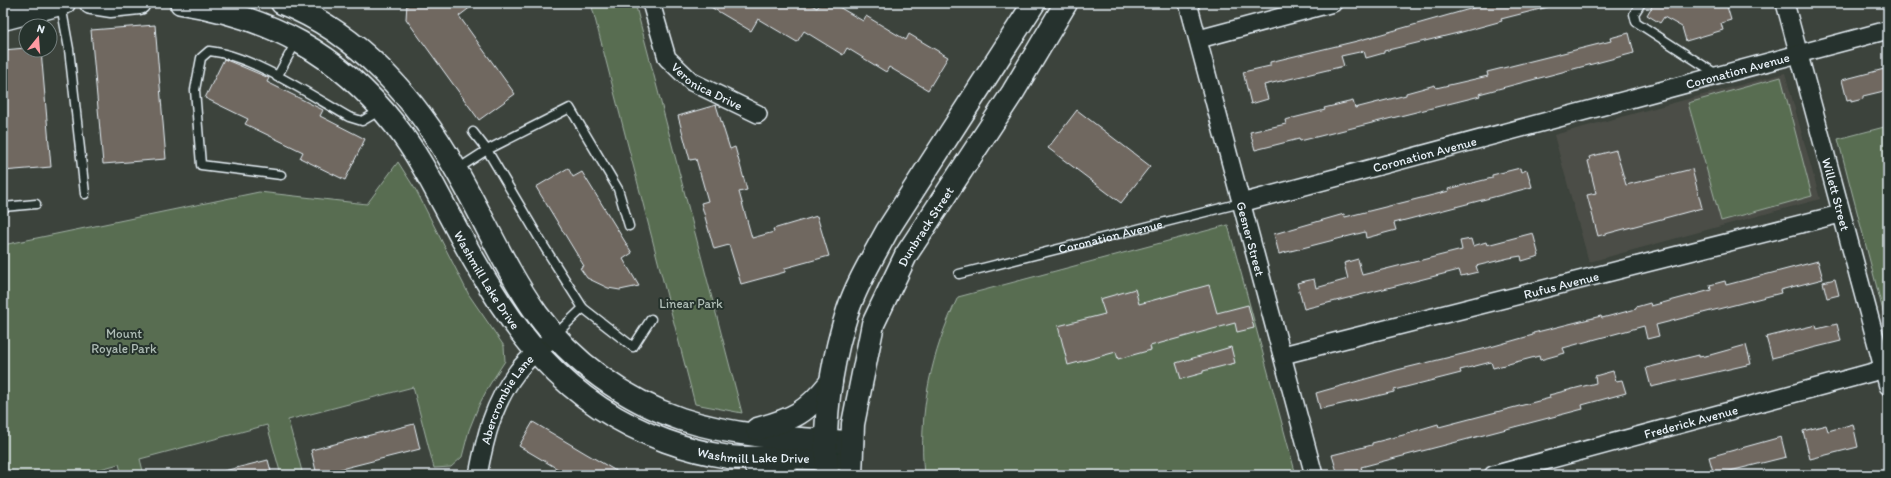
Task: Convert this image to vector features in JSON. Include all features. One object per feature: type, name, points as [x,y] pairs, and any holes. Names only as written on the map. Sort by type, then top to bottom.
[{"type":"street","points":[[12,14],[62,3]]},
{"type":"street","points":[[91,3],[110,6],[140,3]]},
{"type":"street","name":"Washmill Lake Drive","points":[[181,3],[209,7],[239,15],[270,26],[298,40],[351,78],[382,110],[412,150],[500,302],[536,353],[576,390],[607,412],[638,429],[667,442],[730,457],[851,459]]},
{"type":"street","name":"Washmill Lake Drive","points":[[282,3],[315,10],[407,95],[426,121],[456,170],[522,291],[555,336],[597,374],[627,395],[680,419],[743,433],[826,458]]},
{"type":"street","name":"Veronica Drive","points":[[651,3],[667,58],[692,82],[758,114]]},
{"type":"street","points":[[826,458],[831,382],[848,310],[865,270],[891,224],[1034,3]]},
{"type":"street","name":"Dunbrack Street","points":[[851,459],[860,385],[873,324],[906,255],[1013,92],[1066,3]]},
{"type":"street","name":"Gesner Street","points":[[1188,3],[1199,39],[1240,203],[1283,355],[1314,475]]},
{"type":"street","points":[[1199,39],[1333,3]]},
{"type":"street","name":"Willett Street","points":[[1784,3],[1840,214],[1886,368],[1888,386]]},
{"type":"street","points":[[298,40],[315,10]]},
{"type":"street","name":"Coronation Avenue","points":[[1240,203],[1888,30]]},
{"type":"street","name":"Rufus Avenue","points":[[1283,355],[1840,214]]},
{"type":"street","name":"Abercrombie Lane","points":[[478,475],[484,443],[494,411],[504,392],[518,371],[555,336]]},
{"type":"street","name":"Frederick Avenue","points":[[1493,475],[1886,368]]},
{"type":"street","points":[[743,433],[785,422],[801,413],[815,402],[831,382]]},
{"type":"street","points":[[730,457],[769,468],[787,475]]},
{"type":"lane","points":[[62,3],[69,49],[85,194]]},
{"type":"lane","points":[[1641,3],[1634,14],[1636,22],[1719,75]]},
{"type":"lane","points":[[277,77],[298,40]]},
{"type":"lane","points":[[281,175],[201,165],[195,90],[201,58],[209,51],[226,53],[277,77],[349,117],[362,121],[382,110]]},
{"type":"lane","points":[[456,170],[487,150],[570,108],[618,189],[629,226]]},
{"type":"lane","points":[[473,132],[487,150],[544,248],[583,308],[633,347],[651,319]]},
{"type":"lane","name":"Coronation Avenue","points":[[959,274],[1240,203]]},
{"type":"lane","points":[[3,207],[36,204]]},
{"type":"lane","points":[[555,336],[583,308]]},
{"type":"shaded area","points":[[1785,73],[1820,199],[1589,262],[1554,135]]},
{"type":"green space","name":"Linear Park","points":[[591,3],[635,3],[742,413],[695,404]]},
{"type":"green space","points":[[1781,77],[1812,196],[1721,221],[1688,103]]},
{"type":"green space","points":[[1888,126],[1888,330],[1838,139]]},
{"type":"green space","name":"Mount Royale Park","points":[[398,162],[417,192],[469,295],[504,346],[505,361],[490,384],[479,405],[469,430],[462,457],[451,467],[434,468],[413,387],[288,420],[303,475],[281,475],[267,425],[140,459],[144,475],[122,475],[119,464],[78,475],[3,475],[3,245],[259,192],[367,204]]},
{"type":"green space","points":[[1228,225],[1296,475],[924,475],[923,429],[929,384],[940,340],[958,297]]},
{"type":"building","points":[[407,3],[476,3],[459,16],[515,94],[479,120],[406,19]]},
{"type":"building","points":[[704,3],[808,3],[817,8],[821,3],[832,3],[863,21],[866,16],[906,40],[909,34],[948,57],[928,90],[889,67],[886,72],[847,48],[843,55],[804,31],[797,42],[758,19],[751,31]]},
{"type":"building","points":[[1491,3],[1548,3],[1548,7],[1501,19],[1502,21],[1462,32],[1384,51],[1384,53],[1366,58],[1364,51],[1341,56],[1344,66],[1264,85],[1268,99],[1251,104],[1243,72],[1270,66],[1270,62],[1357,41]]},
{"type":"building","points":[[1654,3],[1726,3],[1731,20],[1721,23],[1723,30],[1686,41],[1682,27],[1664,17],[1660,23],[1647,15]]},
{"type":"building","points":[[155,25],[166,159],[103,164],[91,30]]},
{"type":"building","points":[[1629,33],[1634,53],[1479,94],[1480,96],[1300,141],[1299,139],[1255,150],[1250,132],[1286,124],[1285,120],[1353,101],[1355,108],[1406,95],[1406,93],[1435,85],[1436,88],[1488,76],[1487,72],[1611,41],[1610,38]]},
{"type":"building","points":[[18,49],[18,58],[42,58],[51,167],[3,171],[3,50]]},
{"type":"building","points":[[224,59],[269,78],[267,82],[323,110],[320,116],[365,139],[345,180],[300,158],[303,152],[245,124],[248,119],[205,98]]},
{"type":"building","points":[[1888,68],[1888,90],[1863,96],[1863,99],[1851,102],[1851,99],[1847,100],[1842,80]]},
{"type":"building","points":[[716,105],[730,149],[735,147],[747,190],[739,192],[752,238],[774,232],[773,229],[817,216],[829,256],[785,268],[785,272],[741,284],[729,245],[714,249],[701,203],[708,201],[696,159],[690,160],[678,116]]},
{"type":"building","points":[[1077,110],[1150,166],[1121,203],[1048,148]]},
{"type":"building","points":[[1616,150],[1626,185],[1692,169],[1702,208],[1598,236],[1587,195],[1596,193],[1588,161],[1590,160],[1589,157]]},
{"type":"building","points":[[568,168],[573,177],[582,172],[632,253],[623,259],[639,286],[620,290],[608,288],[587,278],[580,268],[584,266],[536,187]]},
{"type":"building","points":[[1520,168],[1521,172],[1527,170],[1532,187],[1394,223],[1396,230],[1366,238],[1365,232],[1279,254],[1274,234],[1344,214],[1345,217],[1449,191],[1448,189],[1492,178],[1492,175]]},
{"type":"building","points":[[1533,233],[1539,256],[1522,261],[1521,256],[1509,258],[1476,266],[1478,272],[1461,276],[1459,270],[1304,309],[1297,283],[1314,279],[1316,288],[1348,279],[1344,263],[1358,259],[1362,275],[1462,250],[1460,241],[1471,239],[1473,246],[1486,242],[1487,245]]},
{"type":"building","points":[[1818,261],[1823,279],[1780,290],[1781,293],[1656,325],[1659,336],[1647,339],[1644,326],[1563,348],[1565,353],[1540,360],[1539,356],[1493,368],[1491,362],[1460,370],[1461,373],[1394,390],[1394,392],[1320,409],[1316,393],[1397,370],[1487,348],[1533,335],[1533,333],[1601,316],[1602,318],[1636,309],[1636,307],[1650,303],[1651,306],[1711,290],[1710,285],[1725,281],[1726,285]]},
{"type":"building","points":[[1835,279],[1839,295],[1827,298],[1823,282]]},
{"type":"building","points":[[1209,285],[1217,313],[1248,305],[1254,328],[1237,332],[1235,323],[1150,346],[1151,350],[1118,359],[1116,352],[1068,365],[1058,326],[1105,314],[1100,299],[1135,289],[1139,304]]},
{"type":"building","points":[[1837,324],[1841,341],[1772,358],[1766,337],[1816,325],[1817,329]]},
{"type":"building","points":[[1746,345],[1751,364],[1651,387],[1646,368],[1699,355],[1699,357],[1710,355]]},
{"type":"building","points":[[1231,347],[1235,363],[1203,371],[1203,373],[1181,379],[1176,363]]},
{"type":"building","points":[[1613,371],[1616,381],[1622,380],[1626,393],[1582,405],[1583,409],[1361,467],[1362,470],[1338,475],[1332,455],[1372,445],[1372,443],[1438,424],[1439,427],[1550,398],[1549,395],[1596,383],[1595,376]]},
{"type":"building","points":[[533,422],[623,475],[568,475],[519,446]]},
{"type":"building","points":[[414,424],[420,449],[317,475],[311,450]]},
{"type":"building","points":[[1853,424],[1858,447],[1810,459],[1803,431],[1826,425],[1828,431]]},
{"type":"building","points":[[1781,437],[1786,457],[1714,475],[1709,457]]},
{"type":"building","points":[[268,460],[272,475],[224,475],[224,471]]}]
